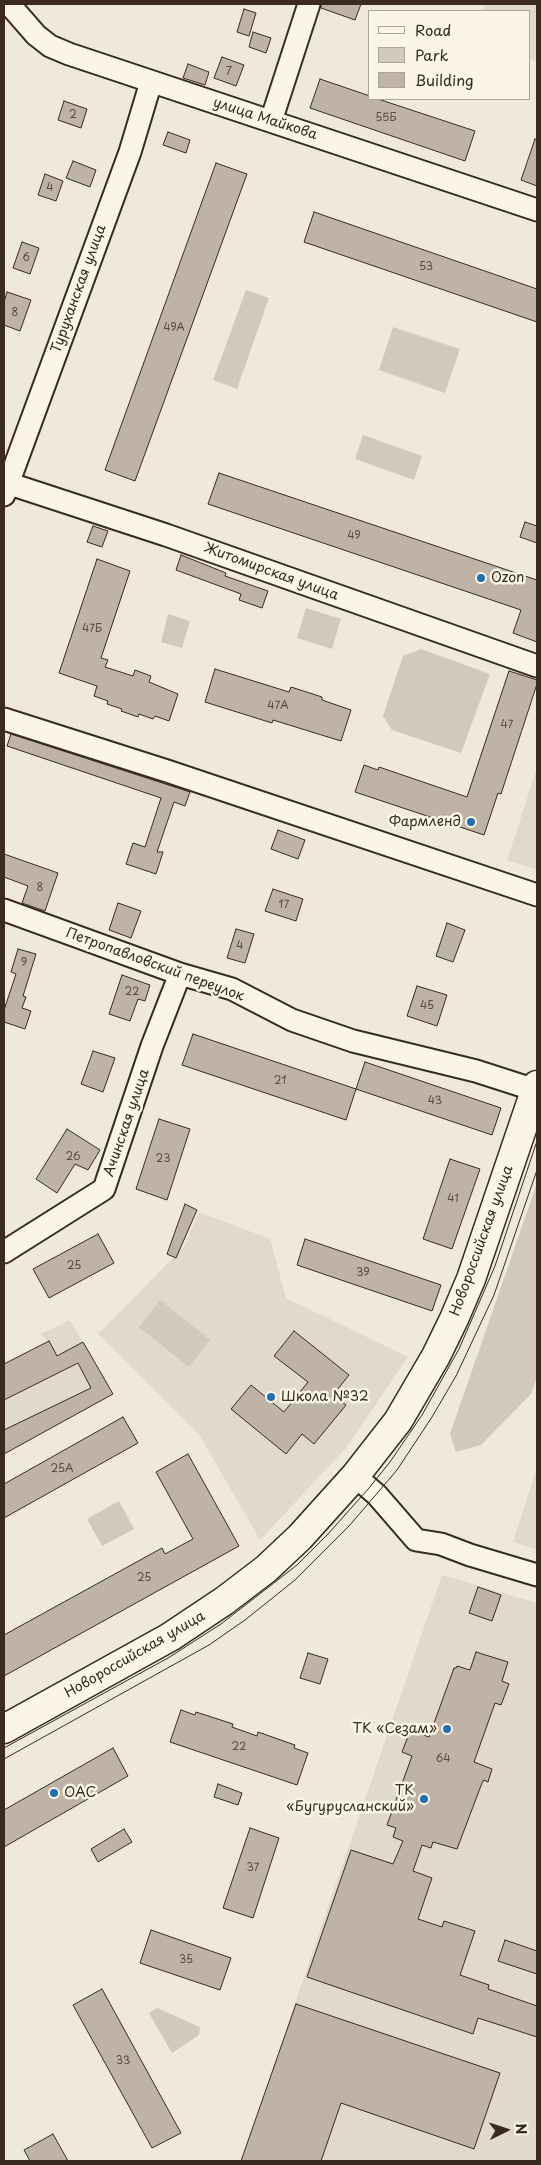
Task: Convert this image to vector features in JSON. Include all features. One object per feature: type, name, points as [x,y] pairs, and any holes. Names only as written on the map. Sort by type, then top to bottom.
[{"type":"main road","name":"Новороссийская улица","points":[[4,1729],[170,1637],[224,1601],[266,1569],[300,1537],[356,1476],[398,1421],[436,1356],[454,1319],[471,1279],[536,1088]]},
{"type":"street","name":"улица Майкова","points":[[9,4],[36,35],[50,46],[151,82],[537,210]]},
{"type":"street","points":[[271,121],[309,4]]},
{"type":"street","name":"Туруханская улица","points":[[5,487],[130,152],[151,82]]},
{"type":"street","name":"Житомирская улица","points":[[5,487],[166,535],[537,666]]},
{"type":"street","points":[[4,719],[167,771],[537,895]]},
{"type":"street","name":"Петропавловский переулок","points":[[4,910],[180,974],[232,990],[292,1020],[353,1041],[476,1071],[536,1088]]},
{"type":"street","name":"Ачинская улица","points":[[4,1252],[104,1189],[152,1046],[180,974]]},
{"type":"street","points":[[356,1476],[377,1495],[416,1540],[441,1544],[470,1555],[537,1575]]},
{"type":"shaded area","points":[[485,4],[537,4],[537,62],[531,59],[531,10],[483,10]]},
{"type":"shaded area","points":[[537,768],[537,870],[507,860]]},
{"type":"shaded area","name":"Школа №32","points":[[199,1212],[270,1239],[286,1298],[408,1357],[346,1448],[260,1540],[200,1436],[98,1334],[184,1247]]},
{"type":"shaded area","points":[[70,1320],[113,1394],[4,1454],[4,1364],[49,1342],[40,1334]]},
{"type":"shaded area","points":[[537,1467],[537,1550],[513,1542]]},
{"type":"shaded area","points":[[442,1575],[537,1603],[537,2161],[241,2161]]},
{"type":"green space","points":[[246,290],[269,298],[237,389],[213,380]]},
{"type":"green space","points":[[393,327],[460,349],[445,393],[379,370]]},
{"type":"green space","points":[[363,435],[422,456],[414,480],[355,459]]},
{"type":"green space","points":[[306,608],[341,619],[332,649],[297,638]]},
{"type":"green space","points":[[168,614],[190,621],[182,648],[161,642]]},
{"type":"green space","points":[[421,649],[490,674],[461,753],[392,730],[383,716],[403,656]]},
{"type":"green space","points":[[537,1183],[537,1377],[531,1394],[481,1445],[456,1452],[450,1434]]},
{"type":"green space","points":[[160,1300],[210,1340],[189,1367],[139,1327]]},
{"type":"green space","points":[[119,1501],[134,1529],[102,1546],[87,1519]]},
{"type":"green space","points":[[157,2008],[200,2027],[199,2035],[172,2053],[149,2013]]},
{"type":"building","points":[[321,4],[361,4],[355,20],[321,8]]},
{"type":"building","points":[[244,9],[256,13],[249,36],[237,32]]},
{"type":"building","points":[[253,32],[271,38],[266,53],[249,47]]},
{"type":"building","points":[[222,57],[244,65],[236,86],[214,78]]},
{"type":"building","points":[[188,64],[209,72],[205,85],[183,78]]},
{"type":"building","points":[[320,79],[368,95],[368,100],[381,100],[475,131],[465,161],[310,108]]},
{"type":"building","points":[[64,101],[87,109],[81,128],[58,120]]},
{"type":"building","points":[[168,132],[190,140],[186,153],[163,145]]},
{"type":"building","points":[[535,139],[537,140],[537,186],[521,180]]},
{"type":"building","points":[[73,161],[96,170],[90,187],[66,178]]},
{"type":"building","points":[[216,163],[247,174],[135,481],[105,470]]},
{"type":"building","points":[[45,174],[63,181],[56,201],[38,195]]},
{"type":"building","points":[[314,212],[537,289],[537,322],[304,242]]},
{"type":"building","points":[[22,242],[39,248],[30,274],[13,268]]},
{"type":"building","points":[[7,292],[31,300],[20,331],[4,325],[4,302]]},
{"type":"building","points":[[219,473],[537,580],[537,642],[513,633],[521,610],[208,504]]},
{"type":"building","points":[[525,522],[537,526],[537,543],[520,537]]},
{"type":"building","points":[[93,526],[108,531],[102,547],[87,542]]},
{"type":"building","points":[[181,555],[226,573],[225,576],[268,591],[262,608],[239,600],[241,594],[176,570]]},
{"type":"building","points":[[97,559],[130,571],[101,658],[108,660],[105,667],[133,676],[135,670],[151,676],[149,682],[178,694],[169,721],[155,716],[153,719],[139,714],[138,717],[121,711],[122,709],[107,704],[108,701],[94,696],[97,686],[59,673]]},
{"type":"building","points":[[215,669],[289,692],[291,687],[322,697],[322,700],[351,710],[341,741],[273,720],[272,723],[205,702]]},
{"type":"building","points":[[509,671],[537,680],[537,684],[501,794],[498,793],[484,835],[355,792],[364,765],[378,770],[379,767],[467,797]]},
{"type":"building","points":[[11,734],[190,792],[185,806],[174,802],[157,852],[163,852],[156,874],[126,864],[133,843],[145,847],[161,798],[7,746]]},
{"type":"building","points":[[278,830],[305,840],[298,859],[271,849]]},
{"type":"building","points":[[4,854],[58,873],[45,911],[22,903],[28,886],[4,877]]},
{"type":"building","points":[[273,889],[303,899],[296,921],[265,911]]},
{"type":"building","points":[[118,903],[141,911],[131,938],[109,930]]},
{"type":"building","points":[[447,923],[465,930],[453,962],[436,956]]},
{"type":"building","points":[[236,929],[254,934],[245,963],[227,958]]},
{"type":"building","points":[[18,949],[36,954],[23,996],[26,997],[22,1008],[31,1011],[25,1029],[4,1022],[4,1010],[16,974],[11,972]]},
{"type":"building","points":[[122,975],[150,985],[145,1001],[138,999],[130,1021],[109,1014]]},
{"type":"building","points":[[417,986],[447,995],[437,1026],[407,1016]]},
{"type":"building","points":[[193,1034],[356,1089],[346,1120],[182,1065]]},
{"type":"building","points":[[93,1051],[115,1058],[103,1092],[81,1084]]},
{"type":"building","points":[[365,1062],[501,1108],[492,1135],[356,1089]]},
{"type":"building","points":[[159,1119],[190,1129],[167,1200],[136,1189]]},
{"type":"building","points":[[67,1129],[100,1150],[88,1170],[75,1164],[57,1193],[36,1179]]},
{"type":"building","points":[[450,1159],[480,1169],[452,1249],[423,1239]]},
{"type":"building","points":[[185,1204],[197,1210],[176,1258],[167,1254]]},
{"type":"building","points":[[98,1234],[114,1263],[49,1298],[33,1269]]},
{"type":"building","points":[[305,1239],[441,1285],[432,1311],[297,1265]]},
{"type":"building","points":[[294,1331],[349,1375],[333,1395],[346,1405],[314,1444],[302,1434],[286,1454],[231,1409],[251,1385],[284,1412],[308,1382],[274,1356]]},
{"type":"building","points":[[49,1341],[57,1356],[83,1342],[113,1394],[4,1454],[4,1430],[91,1388],[78,1363],[4,1400],[4,1364]]},
{"type":"building","points":[[123,1417],[138,1443],[4,1518],[4,1484]]},
{"type":"building","points":[[188,1454],[239,1546],[4,1676],[4,1635],[162,1548],[165,1554],[193,1539],[156,1472]]},
{"type":"building","points":[[478,1587],[501,1595],[492,1621],[469,1613]]},
{"type":"building","points":[[476,1652],[508,1662],[502,1681],[509,1684],[501,1705],[495,1703],[474,1762],[492,1769],[488,1782],[484,1780],[482,1783],[457,1849],[433,1842],[431,1848],[422,1845],[413,1871],[432,1878],[418,1919],[442,1927],[444,1921],[475,1931],[460,1975],[489,1985],[488,1989],[537,2006],[537,2037],[478,2018],[473,2034],[307,1977],[351,1850],[393,1864],[403,1841],[393,1837],[396,1828],[387,1825],[412,1756],[402,1752],[407,1739],[412,1731],[429,1737],[454,1668],[457,1666],[470,1670]]},
{"type":"building","points":[[308,1653],[328,1659],[320,1684],[300,1678]]},
{"type":"building","points":[[181,1710],[195,1715],[196,1712],[233,1724],[232,1727],[257,1736],[258,1732],[295,1745],[294,1748],[308,1753],[297,1785],[170,1742]]},
{"type":"building","points":[[113,1748],[128,1776],[4,1847],[4,1810]]},
{"type":"building","points":[[218,1784],[242,1793],[238,1805],[214,1797]]},
{"type":"building","points":[[250,1828],[279,1838],[253,1918],[223,1908]]},
{"type":"building","points":[[124,1829],[132,1842],[98,1862],[91,1849]]},
{"type":"building","points":[[151,1930],[231,1958],[220,1990],[140,1963]]},
{"type":"building","points":[[505,1940],[537,1951],[537,1974],[498,1961]]},
{"type":"building","points":[[102,1989],[181,2133],[152,2148],[73,2005]]},
{"type":"building","points":[[296,2004],[500,2073],[474,2149],[341,2103],[321,2161],[241,2161]]},
{"type":"building","points":[[53,2134],[68,2161],[30,2161],[24,2150]]},
{"type":"tram line","points":[[4,1748],[168,1658],[221,1624],[297,1565],[369,1488],[390,1462],[422,1415],[459,1349],[495,1266],[537,1141]]},
{"type":"tram line","points":[[4,1759],[209,1645],[245,1620],[295,1580],[349,1526],[397,1470],[456,1376],[494,1295],[537,1170]]},
{"type":"place","name":"Ozon","points":[[481,578]]},
{"type":"place","name":"Фармленд","points":[[471,822]]},
{"type":"place","name":"Школа №32","points":[[271,1397]]},
{"type":"place","name":"ТК «Сезам»","points":[[447,1729]]},
{"type":"place","name":"ОАС","points":[[54,1793]]},
{"type":"place","name":"ТК «Бугурусланский»","points":[[424,1799]]}]
